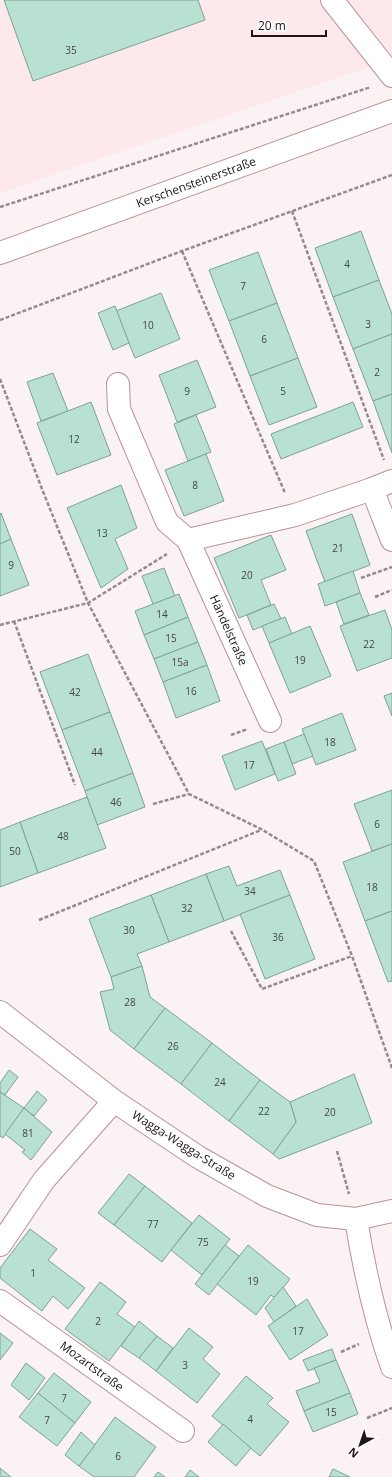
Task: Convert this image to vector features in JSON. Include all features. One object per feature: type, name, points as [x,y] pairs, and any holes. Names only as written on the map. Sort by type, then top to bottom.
[{"type":"street","points":[[332,0],[384,80]]},
{"type":"street","name":"Kerschensteinerstraße","points":[[0,253],[392,111]]},
{"type":"street","name":"Händelstraße","points":[[118,384],[119,409],[167,522],[188,540],[270,720]]},
{"type":"street","points":[[188,540],[295,515],[384,478],[392,540]]},
{"type":"street","name":"Wagga-Wagga-Straße","points":[[0,1012],[114,1101],[198,1157],[267,1196],[317,1215],[356,1219],[392,1211]]},
{"type":"street","points":[[0,1245],[44,1180],[114,1101]]},
{"type":"street","points":[[356,1219],[363,1263],[379,1328],[392,1367]]},
{"type":"street","name":"Mozartstraße","points":[[0,1300],[184,1431]]},
{"type":"path","points":[[0,207],[384,80]]},
{"type":"path","points":[[0,320],[182,251],[392,175]]},
{"type":"path","points":[[292,211],[384,478]]},
{"type":"path","points":[[182,251],[295,515]]},
{"type":"path","points":[[0,379],[88,603],[189,794],[261,830],[314,861],[352,956],[392,1068]]},
{"type":"path","points":[[0,624],[88,603],[137,574],[188,540]]},
{"type":"path","points":[[362,578],[392,567]]},
{"type":"path","points":[[375,597],[392,590]]},
{"type":"path","points":[[14,621],[75,785]]},
{"type":"path","points":[[153,804],[189,794]]},
{"type":"path","points":[[39,920],[261,830]]},
{"type":"path","points":[[231,931],[262,989],[352,956]]},
{"type":"path","points":[[337,1151],[356,1219]]},
{"type":"path","points":[[367,1418],[392,1408]]},
{"type":"shaded area","points":[[0,0],[392,0],[392,59],[0,193]]},
{"type":"building","points":[[4,0],[198,0],[205,20],[33,81]]},
{"type":"building","points":[[361,231],[379,280],[333,297],[315,248]]},
{"type":"building","points":[[258,252],[277,303],[229,321],[209,270]]},
{"type":"building","points":[[379,280],[392,314],[392,334],[353,349],[333,297]]},
{"type":"building","points":[[161,293],[180,339],[135,358],[116,311]]},
{"type":"building","points":[[277,303],[298,358],[250,376],[229,321]]},
{"type":"building","points":[[115,306],[129,343],[113,350],[98,313]]},
{"type":"building","points":[[392,334],[392,394],[373,401],[353,349]]},
{"type":"building","points":[[298,358],[317,407],[269,425],[250,376]]},
{"type":"building","points":[[197,360],[216,407],[177,422],[159,375]]},
{"type":"building","points":[[53,373],[68,411],[41,421],[27,382]]},
{"type":"building","points":[[392,394],[392,453],[373,401]]},
{"type":"building","points":[[91,402],[111,455],[57,475],[37,423]]},
{"type":"building","points":[[353,402],[363,427],[281,459],[271,434]]},
{"type":"building","points":[[196,415],[211,452],[188,461],[174,424]]},
{"type":"building","points":[[206,454],[224,501],[184,516],[165,470]]},
{"type":"building","points":[[121,485],[137,528],[115,539],[128,569],[101,588],[67,508]]},
{"type":"building","points":[[1,513],[11,539],[0,544],[0,514]]},
{"type":"building","points":[[352,514],[370,565],[325,582],[306,531]]},
{"type":"building","points":[[271,535],[286,570],[261,580],[271,605],[239,618],[214,558]]},
{"type":"building","points":[[11,539],[29,585],[0,596],[0,544]]},
{"type":"building","points":[[164,568],[175,596],[153,604],[142,576]]},
{"type":"building","points":[[353,571],[360,593],[325,606],[318,584]]},
{"type":"building","points":[[360,593],[369,615],[344,624],[336,602]]},
{"type":"building","points":[[179,594],[188,617],[144,635],[135,611]]},
{"type":"building","points":[[274,604],[281,619],[253,630],[247,615]]},
{"type":"building","points":[[385,610],[392,630],[392,658],[357,671],[340,626]]},
{"type":"building","points":[[188,617],[198,642],[154,659],[144,635]]},
{"type":"building","points":[[285,617],[292,634],[269,643],[262,626]]},
{"type":"building","points":[[310,626],[331,676],[290,693],[269,643]]},
{"type":"building","points":[[198,642],[207,665],[163,682],[154,659]]},
{"type":"building","points":[[88,654],[110,712],[62,730],[40,672]]},
{"type":"building","points":[[207,665],[220,701],[176,718],[163,682]]},
{"type":"building","points":[[392,693],[392,716],[384,696]]},
{"type":"building","points":[[110,712],[133,773],[85,791],[62,730]]},
{"type":"building","points":[[342,713],[356,750],[316,765],[302,729]]},
{"type":"building","points":[[304,734],[313,756],[292,764],[284,742]]},
{"type":"building","points":[[262,741],[275,774],[235,790],[222,756]]},
{"type":"building","points":[[284,742],[296,774],[278,781],[266,749]]},
{"type":"building","points":[[133,773],[145,807],[97,825],[85,791]]},
{"type":"building","points":[[392,790],[392,844],[372,851],[354,804]]},
{"type":"building","points":[[87,797],[106,848],[38,873],[20,822]]},
{"type":"building","points":[[20,822],[38,873],[0,887],[0,830]]},
{"type":"building","points":[[392,844],[392,911],[365,921],[343,862]]},
{"type":"building","points":[[229,866],[237,886],[280,870],[290,895],[224,921],[206,874]]},
{"type":"building","points":[[206,874],[224,921],[169,942],[151,895]]},
{"type":"building","points":[[151,895],[169,942],[137,954],[142,966],[111,977],[89,919]]},
{"type":"building","points":[[290,895],[315,959],[265,979],[240,914]]},
{"type":"building","points":[[392,911],[392,981],[388,982],[365,921]]},
{"type":"building","points":[[142,966],[150,997],[165,1008],[134,1049],[110,1030],[100,992],[114,989],[111,977]]},
{"type":"building","points":[[165,1008],[212,1043],[181,1084],[134,1049]]},
{"type":"building","points":[[212,1043],[260,1080],[229,1121],[181,1084]]},
{"type":"building","points":[[9,1070],[18,1077],[5,1095],[0,1092],[0,1083]]},
{"type":"building","points":[[354,1074],[372,1123],[279,1159],[273,1154],[296,1122],[290,1102]]},
{"type":"building","points":[[260,1080],[290,1102],[296,1122],[273,1154],[229,1121]]},
{"type":"building","points":[[37,1091],[47,1100],[34,1116],[24,1108]]},
{"type":"building","points":[[0,1092],[24,1108],[3,1138],[0,1136]]},
{"type":"building","points":[[24,1108],[52,1132],[31,1160],[22,1152],[25,1150],[5,1134]]},
{"type":"building","points":[[129,1174],[145,1186],[114,1225],[98,1213]]},
{"type":"building","points":[[145,1186],[192,1223],[162,1262],[114,1225]]},
{"type":"building","points":[[199,1215],[230,1239],[202,1275],[171,1250]]},
{"type":"building","points":[[30,1229],[57,1249],[48,1260],[85,1288],[68,1309],[53,1296],[42,1311],[0,1278],[0,1268]]},
{"type":"building","points":[[225,1245],[239,1256],[209,1295],[195,1284]]},
{"type":"building","points":[[248,1245],[290,1279],[275,1298],[271,1295],[256,1315],[217,1284]]},
{"type":"building","points":[[100,1282],[126,1302],[117,1314],[135,1327],[109,1361],[65,1329]]},
{"type":"building","points":[[283,1287],[296,1306],[274,1322],[265,1308]]},
{"type":"building","points":[[307,1299],[328,1335],[290,1360],[268,1326]]},
{"type":"building","points":[[139,1321],[157,1336],[139,1358],[121,1346]]},
{"type":"building","points":[[189,1328],[213,1347],[203,1359],[220,1374],[197,1403],[156,1371]]},
{"type":"building","points":[[0,1333],[13,1343],[0,1360]]},
{"type":"building","points":[[157,1336],[173,1348],[156,1371],[139,1358]]},
{"type":"building","points":[[332,1349],[336,1360],[308,1371],[303,1360]]},
{"type":"building","points":[[336,1360],[350,1393],[304,1411],[296,1391],[320,1382],[314,1368]]},
{"type":"building","points":[[26,1363],[45,1378],[29,1400],[11,1385]]},
{"type":"building","points":[[54,1373],[91,1402],[75,1423],[38,1393]]},
{"type":"building","points":[[246,1376],[273,1398],[267,1404],[289,1422],[260,1456],[212,1416]]},
{"type":"building","points":[[38,1393],[75,1423],[57,1446],[19,1417]]},
{"type":"building","points":[[350,1393],[358,1414],[313,1432],[304,1411]]},
{"type":"building","points":[[115,1417],[156,1447],[134,1477],[94,1477],[79,1466]]},
{"type":"building","points":[[223,1424],[251,1448],[236,1466],[208,1442]]},
{"type":"building","points":[[81,1432],[95,1445],[79,1466],[65,1455]]},
{"type":"building","points":[[0,1468],[11,1477],[0,1477]]},
{"type":"building","points":[[333,1469],[350,1477],[329,1477]]},
{"type":"building","points":[[190,1470],[199,1477],[185,1477]]},
{"type":"building","points":[[158,1472],[165,1477],[154,1477]]}]
